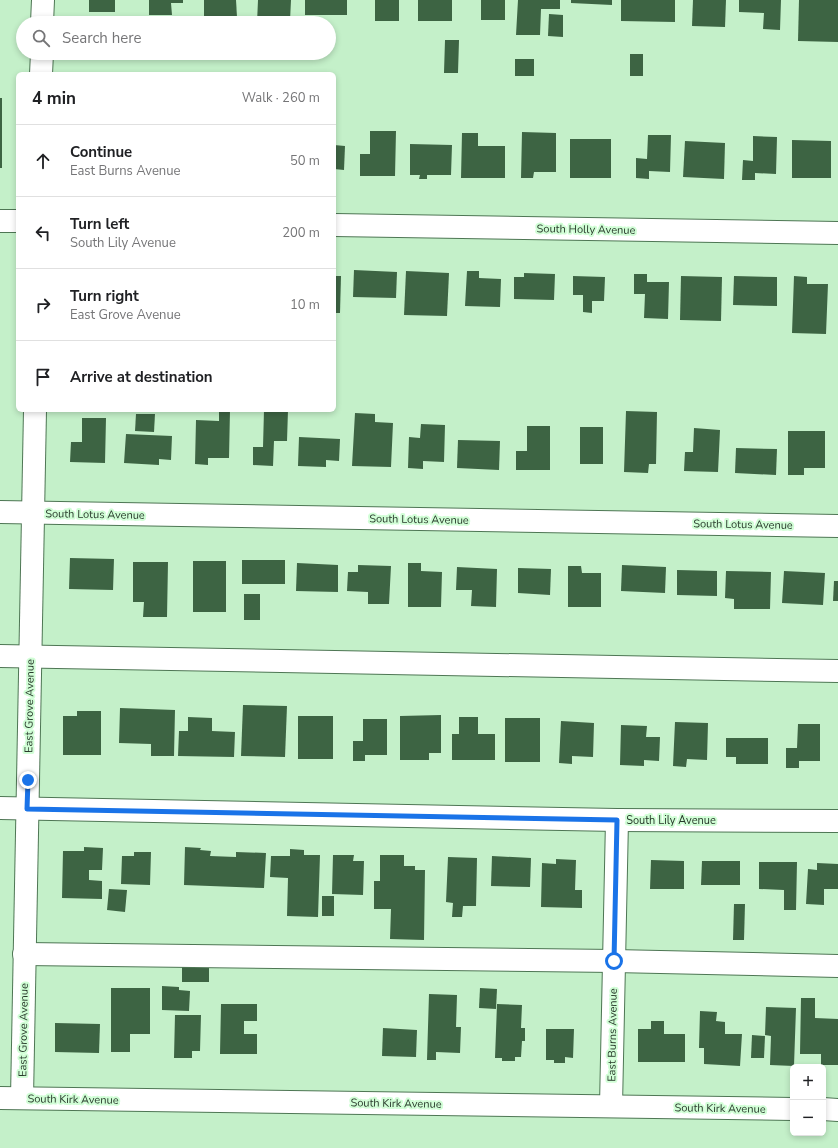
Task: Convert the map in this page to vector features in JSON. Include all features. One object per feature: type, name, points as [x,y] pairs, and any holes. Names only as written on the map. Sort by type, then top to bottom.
[{"type":"street","points":[[42,16],[43,0]]},
{"type":"street","points":[[41,72],[42,60]]},
{"type":"street","points":[[0,220],[16,221]]},
{"type":"street","name":"South Holly Avenue","points":[[336,225],[838,233]]},
{"type":"street","name":"East Grove Avenue","points":[[22,1098],[35,412]]},
{"type":"street","name":"South Lotus Avenue","points":[[0,512],[838,526]]},
{"type":"street","points":[[0,656],[838,671]]},
{"type":"street","name":"South Lily Avenue","points":[[0,808],[617,820],[838,821]]},
{"type":"street","name":"East Burns Avenue","points":[[611,1106],[617,820]]},
{"type":"street","points":[[24,954],[614,961],[838,966]]},
{"type":"street","name":"South Kirk Avenue","points":[[0,1098],[790,1109]]},
{"type":"street","points":[[826,1109],[838,1110]]},
{"type":"building","points":[[89,0],[115,0],[115,12],[89,12]]},
{"type":"building","points":[[149,0],[183,0],[183,3],[171,3],[172,15],[149,15]]},
{"type":"building","points":[[204,0],[236,0],[237,16],[204,16]]},
{"type":"building","points":[[258,0],[291,0],[290,16],[257,16]]},
{"type":"building","points":[[305,0],[347,0],[347,15],[305,15]]},
{"type":"building","points":[[375,0],[399,0],[399,21],[375,21]]},
{"type":"building","points":[[418,0],[452,0],[452,21],[418,21]]},
{"type":"building","points":[[481,0],[505,0],[505,20],[481,20]]},
{"type":"building","points":[[518,0],[560,0],[560,9],[541,9],[540,35],[516,35]]},
{"type":"building","points":[[571,0],[612,0],[612,5],[571,3]]},
{"type":"building","points":[[621,0],[675,0],[675,22],[621,21]]},
{"type":"building","points":[[693,0],[726,0],[725,27],[692,26]]},
{"type":"building","points":[[739,0],[781,0],[780,30],[763,29],[764,13],[739,12]]},
{"type":"building","points":[[799,0],[838,0],[838,42],[798,41]]},
{"type":"building","points":[[549,14],[563,15],[563,37],[548,36]]},
{"type":"building","points":[[445,40],[459,40],[458,73],[444,73]]},
{"type":"building","points":[[630,54],[643,54],[643,76],[630,76]]},
{"type":"building","points":[[515,59],[534,59],[534,76],[515,76]]},
{"type":"building","points":[[0,98],[2,98],[2,168],[0,168]]},
{"type":"building","points":[[370,131],[396,131],[395,176],[360,176],[360,154],[370,154]]},
{"type":"building","points":[[522,132],[556,133],[556,172],[534,172],[533,178],[521,178]]},
{"type":"building","points":[[462,133],[478,133],[478,146],[505,146],[505,178],[461,178]]},
{"type":"building","points":[[648,135],[671,135],[670,172],[649,171],[649,179],[636,178],[636,158],[647,159]]},
{"type":"building","points":[[753,136],[777,137],[776,174],[755,173],[755,180],[742,180],[743,160],[753,161]]},
{"type":"building","points":[[570,139],[611,139],[611,178],[570,178]]},
{"type":"building","points":[[792,140],[831,141],[831,178],[792,178]]},
{"type":"building","points":[[685,141],[725,143],[724,179],[683,177]]},
{"type":"building","points":[[410,144],[452,145],[451,175],[427,175],[427,179],[419,179],[420,175],[410,175]]},
{"type":"building","points":[[336,145],[345,146],[344,170],[336,169]]},
{"type":"building","points":[[354,270],[397,272],[396,298],[353,297]]},
{"type":"building","points":[[406,271],[449,273],[447,316],[404,315]]},
{"type":"building","points":[[467,271],[479,271],[479,278],[501,279],[500,307],[465,306]]},
{"type":"building","points":[[524,273],[555,274],[554,300],[514,299],[514,277],[524,277]]},
{"type":"building","points":[[634,274],[647,274],[647,282],[669,282],[668,319],[644,318],[645,294],[634,294]]},
{"type":"building","points":[[336,276],[341,276],[340,313],[336,313]]},
{"type":"building","points":[[573,276],[605,277],[604,301],[592,301],[592,313],[583,312],[583,295],[573,295]]},
{"type":"building","points":[[681,276],[722,277],[721,321],[680,320]]},
{"type":"building","points":[[734,276],[777,277],[777,306],[733,305]]},
{"type":"building","points":[[794,276],[807,277],[807,284],[828,284],[826,334],[792,333]]},
{"type":"building","points":[[626,411],[657,412],[656,464],[649,464],[648,473],[624,472]]},
{"type":"building","points":[[219,412],[230,412],[229,458],[208,458],[208,465],[195,464],[196,420],[219,421]]},
{"type":"building","points":[[264,412],[288,412],[287,441],[274,441],[273,466],[253,465],[253,447],[263,447]]},
{"type":"building","points":[[355,413],[375,414],[375,422],[393,423],[391,467],[352,466]]},
{"type":"building","points":[[136,414],[155,414],[154,432],[135,431]]},
{"type":"building","points":[[82,418],[106,418],[105,463],[70,462],[71,442],[82,442]]},
{"type":"building","points":[[421,424],[445,425],[444,462],[423,461],[423,469],[408,468],[409,437],[420,438]]},
{"type":"building","points":[[527,426],[550,426],[550,470],[516,470],[516,451],[527,451]]},
{"type":"building","points":[[580,427],[603,427],[603,464],[580,464]]},
{"type":"building","points":[[694,428],[720,430],[718,472],[684,471],[685,452],[693,452]]},
{"type":"building","points":[[788,431],[825,431],[825,468],[804,468],[804,475],[788,475]]},
{"type":"building","points":[[126,434],[172,436],[171,460],[159,459],[159,465],[124,463]]},
{"type":"building","points":[[299,437],[340,439],[339,461],[326,460],[326,467],[298,466]]},
{"type":"building","points":[[458,440],[500,441],[499,470],[457,468]]},
{"type":"building","points":[[736,448],[777,449],[776,475],[735,473]]},
{"type":"building","points":[[70,558],[114,559],[113,590],[69,589]]},
{"type":"building","points":[[242,560],[285,560],[285,584],[242,584]]},
{"type":"building","points":[[193,561],[226,561],[226,612],[193,612]]},
{"type":"building","points":[[133,562],[168,562],[167,617],[143,617],[144,602],[133,602]]},
{"type":"building","points":[[297,563],[338,565],[338,592],[296,591]]},
{"type":"building","points":[[408,563],[421,563],[421,571],[442,572],[441,607],[408,607]]},
{"type":"building","points":[[358,565],[391,566],[389,604],[368,604],[368,592],[347,591],[348,572],[358,572]]},
{"type":"building","points":[[622,565],[666,567],[665,593],[621,591]]},
{"type":"building","points":[[568,566],[581,566],[582,573],[601,573],[601,607],[568,607]]},
{"type":"building","points":[[457,567],[497,569],[496,607],[471,606],[472,590],[456,590]]},
{"type":"building","points":[[518,568],[551,569],[550,595],[518,593]]},
{"type":"building","points":[[677,570],[717,571],[717,596],[677,595]]},
{"type":"building","points":[[726,571],[771,572],[770,609],[734,609],[734,599],[725,598]]},
{"type":"building","points":[[784,571],[825,573],[823,605],[782,603]]},
{"type":"building","points":[[834,581],[838,581],[838,601],[833,601]]},
{"type":"building","points":[[244,594],[260,594],[260,620],[244,620]]},
{"type":"building","points":[[243,705],[287,706],[285,757],[241,756]]},
{"type":"building","points":[[120,708],[175,710],[174,756],[151,756],[151,744],[119,743]]},
{"type":"building","points":[[77,711],[101,711],[101,755],[63,755],[63,716],[77,716]]},
{"type":"building","points":[[441,715],[441,753],[429,753],[429,760],[400,760],[400,716]]},
{"type":"building","points":[[298,716],[333,716],[333,759],[298,759]]},
{"type":"building","points":[[188,717],[212,718],[212,731],[235,732],[234,757],[178,756],[179,731],[188,731]]},
{"type":"building","points":[[459,717],[478,717],[478,734],[495,734],[495,760],[452,760],[452,734],[459,734]]},
{"type":"building","points":[[505,718],[540,718],[540,762],[505,762]]},
{"type":"building","points":[[363,719],[387,719],[387,755],[365,755],[365,761],[353,761],[353,741],[363,741]]},
{"type":"building","points":[[561,721],[594,723],[593,757],[572,756],[572,764],[559,763]]},
{"type":"building","points":[[675,722],[708,723],[707,760],[687,759],[686,767],[673,766]]},
{"type":"building","points":[[798,724],[820,724],[820,761],[799,761],[799,768],[786,768],[786,748],[797,748]]},
{"type":"building","points":[[621,725],[647,726],[646,737],[660,737],[659,761],[644,760],[644,766],[620,765]]},
{"type":"building","points":[[726,738],[768,738],[768,764],[736,764],[736,757],[726,757]]},
{"type":"building","points":[[84,847],[103,848],[102,870],[89,870],[89,880],[102,881],[102,899],[62,898],[63,851],[84,851]]},
{"type":"building","points":[[185,847],[201,848],[200,850],[211,851],[210,856],[236,857],[236,852],[266,853],[264,888],[184,885]]},
{"type":"building","points":[[290,849],[304,850],[304,855],[320,855],[318,917],[287,916],[288,878],[270,877],[271,856],[290,856]]},
{"type":"building","points":[[134,852],[151,852],[150,885],[121,884],[122,856],[134,856]]},
{"type":"building","points":[[333,855],[354,855],[353,861],[364,861],[363,895],[332,894]]},
{"type":"building","points":[[380,855],[404,855],[404,866],[415,866],[415,870],[425,870],[424,940],[390,939],[391,909],[374,909],[374,881],[380,881]]},
{"type":"building","points":[[492,856],[531,858],[530,887],[491,886]]},
{"type":"building","points":[[448,857],[477,858],[476,906],[463,906],[462,917],[452,917],[453,903],[446,902]]},
{"type":"building","points":[[556,859],[576,860],[575,890],[582,890],[582,908],[541,907],[542,863],[556,864]]},
{"type":"building","points":[[651,860],[684,861],[684,889],[650,889]]},
{"type":"building","points":[[702,861],[740,861],[740,885],[701,885]]},
{"type":"building","points":[[759,862],[797,862],[796,910],[784,910],[784,890],[759,889]]},
{"type":"building","points":[[817,863],[838,864],[838,889],[824,889],[824,905],[806,904],[808,869],[817,870]]},
{"type":"building","points":[[109,889],[127,890],[125,912],[107,910]]},
{"type":"building","points":[[322,896],[334,896],[334,916],[322,916]]},
{"type":"building","points":[[734,904],[745,904],[744,940],[733,940]]},
{"type":"building","points":[[182,961],[209,961],[209,982],[182,982]]},
{"type":"building","points":[[162,986],[179,987],[179,990],[190,991],[189,1011],[162,1010]]},
{"type":"building","points":[[111,988],[150,988],[150,1034],[130,1034],[130,1052],[111,1052]]},
{"type":"building","points":[[480,988],[497,989],[496,1009],[479,1008]]},
{"type":"building","points":[[429,994],[457,995],[456,1027],[461,1027],[460,1053],[436,1052],[436,1060],[427,1060]]},
{"type":"building","points":[[801,998],[815,998],[815,1018],[838,1019],[838,1065],[821,1064],[821,1054],[800,1054]]},
{"type":"building","points":[[221,1004],[257,1004],[257,1021],[244,1021],[244,1034],[257,1034],[257,1054],[220,1054]]},
{"type":"building","points":[[497,1004],[522,1005],[521,1028],[525,1028],[525,1041],[522,1041],[521,1057],[515,1057],[515,1061],[502,1061],[502,1058],[495,1058]]},
{"type":"building","points":[[766,1007],[796,1008],[794,1064],[790,1064],[790,1066],[770,1065],[771,1036],[765,1035]]},
{"type":"building","points":[[700,1011],[717,1012],[716,1021],[725,1022],[725,1034],[742,1034],[740,1066],[704,1064],[704,1048],[699,1048]]},
{"type":"building","points":[[175,1015],[201,1015],[200,1051],[192,1051],[192,1058],[174,1058]]},
{"type":"building","points":[[651,1021],[664,1021],[664,1034],[685,1034],[685,1062],[638,1062],[638,1029],[651,1029]]},
{"type":"building","points":[[55,1023],[100,1024],[99,1053],[55,1052]]},
{"type":"building","points":[[383,1028],[417,1030],[416,1057],[382,1056]]},
{"type":"building","points":[[546,1029],[574,1029],[573,1058],[565,1057],[565,1063],[554,1063],[554,1060],[546,1060]]},
{"type":"building","points":[[752,1035],[765,1036],[764,1058],[751,1058]]},
{"type":"route","points":[[28,780],[27,809],[617,820],[614,961]]}]
